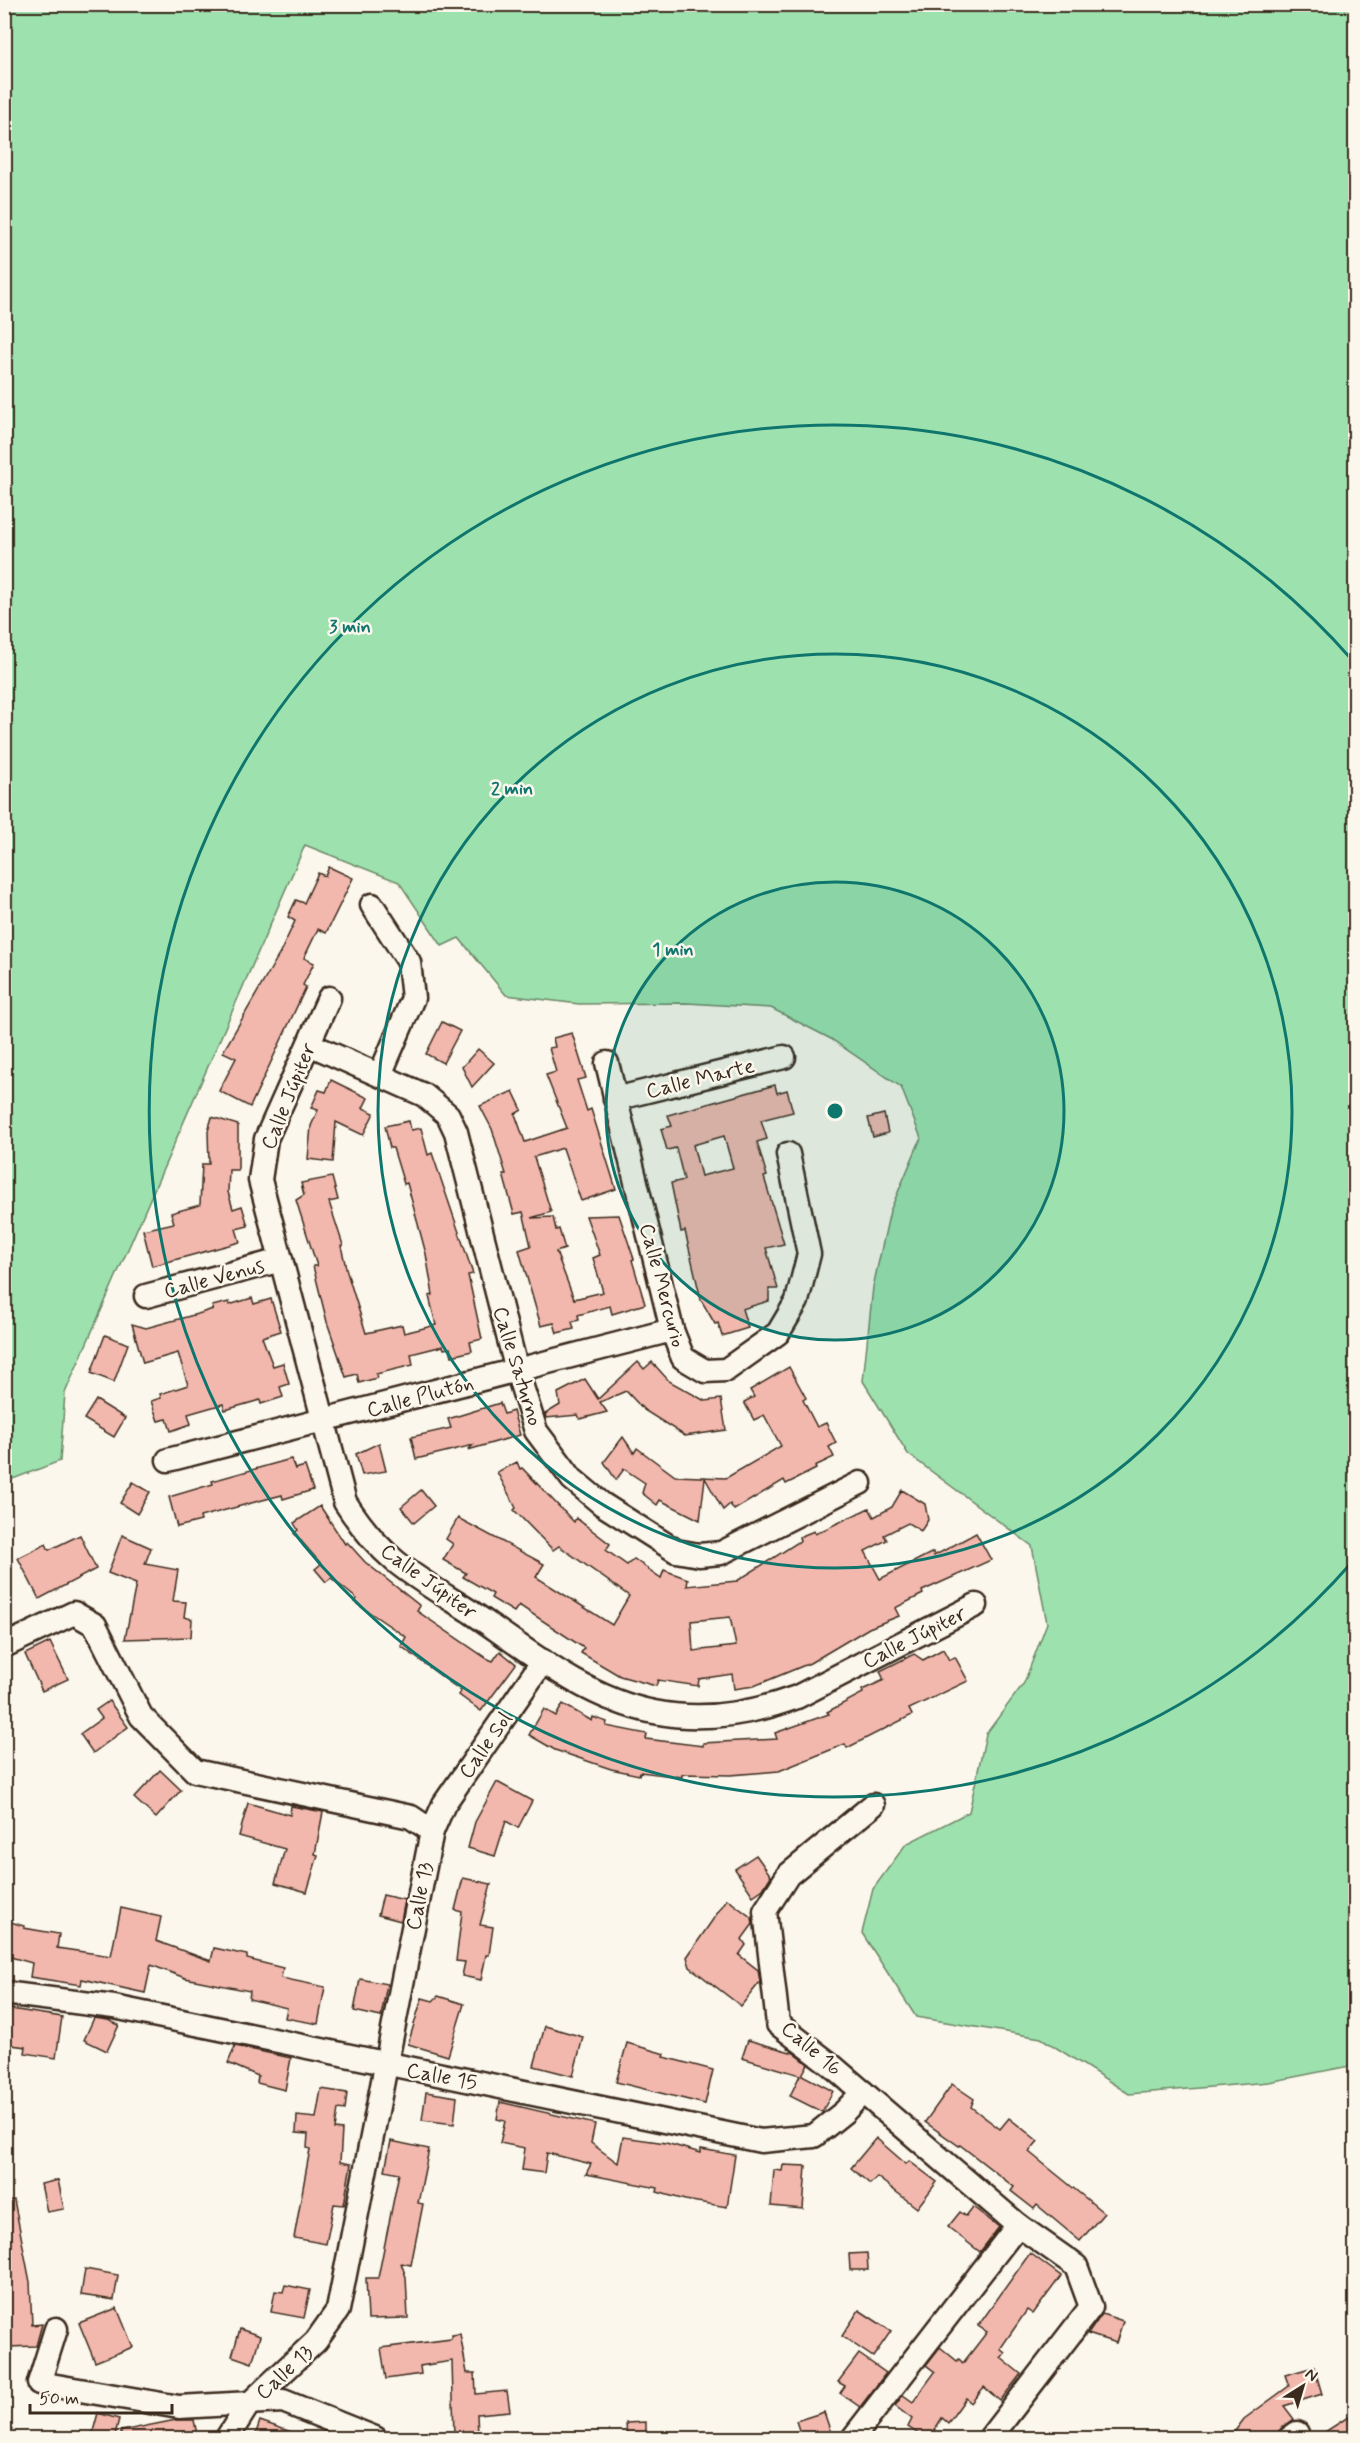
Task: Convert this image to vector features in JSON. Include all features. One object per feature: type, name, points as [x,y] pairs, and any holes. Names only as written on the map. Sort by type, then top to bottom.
[{"type":"street","points":[[372,905],[409,962],[413,998],[380,1075]]},
{"type":"street","name":"Calle Júpiter","points":[[329,998],[266,1139],[261,1180],[345,1502],[363,1530],[396,1562],[543,1661],[601,1695],[654,1713],[726,1717],[768,1708],[797,1697],[976,1605]]},
{"type":"street","name":"Calle Saturno","points":[[309,1044],[424,1095],[448,1115],[456,1132],[516,1371],[536,1431],[572,1479],[602,1504],[676,1551],[699,1556],[721,1553],[860,1483]]},
{"type":"street","name":"Calle Marte","points":[[615,1099],[784,1057]]},
{"type":"street","name":"Calle Mercurio","points":[[607,1063],[672,1330],[683,1358],[705,1371],[726,1370],[778,1333],[797,1301],[809,1254],[788,1154]]},
{"type":"street","name":"Calle Venus","points":[[147,1296],[281,1260]]},
{"type":"street","name":"Calle Plutón","points":[[168,1460],[672,1330]]},
{"type":"street","points":[[4,1646],[74,1613],[95,1625],[141,1716],[195,1771],[411,1817],[432,1831]]},
{"type":"street","name":"Calle Sol","points":[[432,1831],[444,1804],[543,1661]]},
{"type":"street","name":"Calle 16","points":[[873,1805],[788,1875],[765,1911],[778,2024],[863,2092],[1018,2225],[1076,2266],[1091,2307],[990,2439]]},
{"type":"street","name":"Calle 13","points":[[227,2439],[248,2405],[316,2341],[338,2310],[432,1831]]},
{"type":"street","name":"Calle 15","points":[[4,1993],[114,2007],[387,2066],[761,2140],[814,2136],[844,2112],[863,2092]]},
{"type":"street","points":[[853,2439],[1018,2225]]},
{"type":"street","points":[[56,2329],[39,2383],[179,2407],[248,2405],[283,2401],[375,2439]]},
{"type":"green space","points":[[5,4],[1355,5],[1355,2065],[1269,2082],[1129,2094],[1041,2038],[916,2017],[862,1933],[873,1889],[906,1844],[969,1812],[986,1734],[1024,1683],[1047,1623],[1032,1546],[908,1454],[863,1381],[873,1287],[890,1211],[921,1138],[901,1087],[831,1039],[771,1008],[687,1003],[579,1004],[506,995],[459,938],[442,946],[399,882],[305,845],[65,1393],[60,1461],[5,1482]]},
{"type":"building","points":[[329,867],[353,878],[326,933],[318,929],[304,958],[314,963],[303,985],[306,987],[250,1107],[219,1091],[236,1058],[223,1052],[280,953],[295,921],[288,917],[296,900],[304,903],[318,873],[325,876]]},
{"type":"building","points":[[442,1022],[460,1031],[443,1063],[426,1054]]},
{"type":"building","points":[[572,1033],[586,1078],[577,1080],[587,1111],[591,1109],[616,1189],[581,1201],[563,1148],[534,1157],[551,1212],[531,1218],[553,1217],[565,1249],[556,1252],[574,1299],[603,1292],[593,1258],[600,1255],[586,1216],[619,1215],[634,1259],[632,1260],[645,1304],[612,1314],[610,1306],[578,1315],[579,1320],[572,1322],[574,1329],[557,1333],[554,1323],[541,1326],[519,1250],[531,1246],[523,1212],[514,1214],[503,1174],[506,1174],[492,1129],[480,1106],[513,1091],[522,1110],[515,1114],[525,1142],[567,1128],[546,1075],[556,1072],[549,1048],[555,1047],[553,1038]]},
{"type":"building","points":[[478,1049],[494,1063],[472,1087],[462,1067]]},
{"type":"building","points":[[331,1080],[368,1098],[363,1108],[374,1113],[363,1135],[336,1122],[333,1162],[308,1159],[311,1126],[318,1110],[311,1108],[319,1090],[326,1092]]},
{"type":"building","points":[[775,1085],[777,1093],[787,1090],[793,1112],[761,1120],[767,1139],[757,1142],[767,1176],[764,1177],[784,1244],[766,1248],[778,1289],[769,1289],[769,1301],[742,1309],[748,1328],[722,1336],[718,1323],[715,1324],[701,1300],[685,1231],[681,1232],[671,1183],[684,1180],[676,1148],[667,1150],[661,1129],[672,1126],[668,1115]],"holes":[[[724,1136],[733,1168],[701,1176],[693,1145]]]},
{"type":"building","points":[[884,1114],[888,1133],[873,1137],[868,1118]]},
{"type":"building","points":[[212,1117],[238,1125],[238,1170],[229,1170],[228,1192],[233,1209],[242,1206],[248,1226],[236,1229],[240,1242],[152,1266],[143,1230],[174,1223],[171,1213],[200,1205],[202,1164],[209,1164],[208,1131]]},
{"type":"building","points":[[409,1121],[411,1130],[421,1128],[428,1155],[432,1153],[465,1250],[473,1274],[468,1275],[482,1339],[470,1342],[472,1351],[452,1356],[450,1348],[444,1349],[443,1346],[411,1354],[413,1365],[376,1374],[377,1378],[359,1383],[357,1374],[346,1377],[327,1322],[313,1266],[317,1266],[296,1200],[304,1195],[301,1183],[332,1177],[338,1200],[329,1202],[366,1333],[402,1325],[404,1333],[436,1325],[429,1296],[433,1295],[426,1254],[407,1183],[404,1184],[393,1148],[390,1148],[385,1126]]},
{"type":"building","points":[[252,1298],[254,1304],[271,1299],[281,1331],[262,1337],[273,1366],[283,1363],[289,1384],[280,1387],[283,1397],[261,1404],[260,1400],[225,1410],[223,1404],[188,1414],[191,1424],[171,1431],[167,1419],[158,1421],[151,1401],[161,1398],[160,1394],[188,1385],[178,1353],[143,1363],[132,1324],[146,1328],[213,1309],[212,1306],[229,1302],[229,1305]]},
{"type":"building","points":[[105,1335],[128,1344],[114,1382],[91,1373]]},
{"type":"building","points":[[638,1362],[644,1369],[652,1362],[669,1381],[705,1401],[721,1399],[726,1430],[685,1436],[644,1410],[626,1391],[600,1402],[607,1412],[580,1419],[578,1415],[546,1418],[545,1414],[560,1405],[558,1393],[585,1379],[598,1399]]},
{"type":"building","points":[[789,1367],[806,1398],[803,1400],[817,1427],[826,1423],[836,1443],[829,1447],[834,1457],[815,1466],[816,1469],[786,1484],[784,1480],[734,1510],[730,1504],[723,1510],[705,1478],[700,1520],[660,1500],[657,1505],[642,1493],[645,1483],[624,1469],[616,1480],[604,1462],[623,1437],[634,1453],[637,1448],[675,1476],[726,1478],[781,1446],[764,1415],[754,1420],[744,1402],[754,1397],[750,1390]]},
{"type":"building","points":[[96,1400],[125,1418],[114,1437],[84,1419]]},
{"type":"building","points":[[500,1403],[504,1414],[513,1411],[520,1435],[468,1450],[473,1445],[416,1459],[411,1437],[451,1428],[448,1419]]},
{"type":"building","points":[[379,1443],[386,1471],[362,1475],[356,1454]]},
{"type":"building","points":[[291,1459],[295,1469],[305,1466],[313,1490],[283,1499],[282,1495],[255,1502],[200,1517],[201,1521],[177,1527],[169,1497],[213,1484],[212,1481]]},
{"type":"building","points":[[517,1462],[520,1469],[522,1468],[574,1522],[576,1518],[610,1544],[606,1550],[627,1565],[634,1559],[661,1578],[664,1570],[688,1579],[687,1586],[737,1581],[800,1541],[799,1537],[814,1531],[815,1534],[869,1508],[874,1517],[892,1507],[902,1490],[925,1504],[928,1520],[921,1531],[908,1523],[884,1535],[887,1540],[865,1551],[880,1579],[933,1552],[934,1556],[976,1533],[991,1560],[922,1591],[923,1594],[895,1608],[899,1616],[869,1628],[810,1663],[754,1686],[734,1689],[732,1674],[699,1679],[698,1686],[658,1680],[656,1686],[620,1676],[581,1653],[584,1648],[519,1605],[514,1612],[491,1598],[493,1594],[463,1577],[466,1573],[443,1560],[453,1544],[446,1539],[458,1518],[544,1564],[536,1577],[612,1625],[629,1596],[559,1546],[553,1550],[514,1510],[516,1508],[497,1472]],"holes":[[[730,1617],[736,1646],[693,1651],[691,1621]]]},
{"type":"building","points":[[133,1482],[150,1492],[137,1514],[120,1503]]},
{"type":"building","points":[[421,1490],[434,1506],[414,1523],[401,1507]]},
{"type":"building","points":[[320,1506],[345,1544],[347,1542],[365,1562],[420,1606],[417,1611],[486,1658],[493,1661],[500,1651],[516,1664],[481,1711],[459,1695],[461,1691],[401,1646],[406,1637],[354,1602],[357,1599],[331,1578],[326,1582],[315,1569],[321,1564],[294,1533],[298,1530],[294,1523]]},
{"type":"building","points":[[80,1535],[96,1569],[39,1599],[18,1558],[46,1544],[49,1550]]},
{"type":"building","points":[[122,1535],[151,1548],[145,1564],[178,1570],[173,1601],[186,1602],[184,1617],[192,1619],[191,1637],[125,1639],[136,1584],[108,1573]]},
{"type":"building","points":[[50,1642],[68,1679],[42,1691],[25,1654]]},
{"type":"building","points":[[943,1649],[949,1660],[955,1657],[968,1681],[909,1709],[912,1715],[847,1748],[845,1744],[779,1771],[730,1775],[682,1774],[682,1777],[640,1772],[639,1775],[611,1769],[555,1750],[529,1735],[544,1709],[556,1716],[563,1704],[592,1721],[593,1717],[607,1722],[606,1726],[647,1734],[646,1739],[703,1746],[703,1743],[777,1739],[775,1733],[829,1714],[827,1712],[863,1693],[862,1690],[884,1680],[880,1671],[914,1654],[923,1660]]},
{"type":"building","points":[[109,1701],[128,1727],[93,1753],[80,1734],[102,1718],[96,1710]]},
{"type":"building","points":[[160,1770],[181,1790],[156,1818],[134,1798]]},
{"type":"building","points":[[497,1782],[532,1801],[518,1828],[506,1821],[495,1856],[468,1848],[475,1822]]},
{"type":"building","points":[[248,1803],[290,1815],[291,1806],[323,1812],[315,1854],[318,1855],[307,1892],[275,1883],[285,1849],[239,1836]]},
{"type":"building","points":[[756,1855],[771,1876],[763,1889],[753,1896],[735,1869]]},
{"type":"building","points":[[463,1878],[491,1884],[480,1925],[493,1927],[489,1955],[486,1955],[481,1980],[462,1976],[465,1962],[456,1961],[462,1912],[455,1910]]},
{"type":"building","points":[[383,1895],[405,1900],[401,1921],[378,1915]]},
{"type":"building","points":[[727,1899],[752,1918],[753,1924],[742,1939],[746,1945],[739,1955],[758,1970],[760,1982],[741,2006],[690,1967],[687,1957]]},
{"type":"building","points":[[121,1908],[161,1917],[156,1941],[211,1961],[214,1948],[247,1955],[247,1959],[283,1968],[281,1978],[325,1987],[318,2024],[285,2018],[287,2008],[249,1999],[250,1991],[185,1978],[151,1965],[145,1993],[82,1979],[81,1985],[30,1977],[32,1963],[7,1956],[10,1944],[4,1942],[4,1920],[24,1926],[24,1928],[59,1934],[57,1948],[111,1956]]},
{"type":"building","points":[[360,1979],[387,1984],[381,2017],[354,2011]]},
{"type":"building","points":[[438,1996],[464,2004],[448,2056],[408,2044],[422,1998],[433,2001]]},
{"type":"building","points":[[4,2008],[62,2017],[56,2058],[25,2053],[26,2047],[4,2044]]},
{"type":"building","points":[[94,2018],[108,2020],[119,2025],[107,2051],[84,2040]]},
{"type":"building","points":[[545,2026],[583,2037],[573,2076],[534,2066]]},
{"type":"building","points":[[748,2040],[794,2053],[808,2064],[802,2075],[833,2091],[822,2112],[790,2096],[800,2075],[742,2058]]},
{"type":"building","points":[[627,2043],[665,2054],[664,2057],[713,2070],[705,2104],[616,2082]]},
{"type":"building","points":[[235,2046],[291,2058],[285,2090],[257,2083],[258,2076],[228,2063]]},
{"type":"building","points":[[952,2084],[974,2099],[971,2107],[1000,2129],[1009,2118],[1038,2141],[1029,2152],[1104,2213],[1080,2241],[1037,2205],[1034,2209],[1011,2191],[1014,2187],[960,2145],[925,2122]]},
{"type":"building","points":[[321,2089],[347,2093],[345,2110],[338,2109],[335,2129],[342,2130],[340,2162],[351,2164],[344,2205],[334,2204],[326,2244],[294,2238],[310,2149],[307,2148],[308,2134],[296,2133],[297,2116],[316,2118]]},
{"type":"building","points":[[426,2092],[457,2097],[454,2124],[422,2120]]},
{"type":"building","points":[[500,2102],[595,2124],[591,2143],[618,2163],[623,2137],[666,2143],[701,2153],[701,2149],[735,2155],[727,2207],[685,2200],[657,2192],[658,2188],[586,2174],[591,2164],[547,2153],[544,2173],[522,2170],[525,2148],[500,2143],[505,2121],[497,2119]]},
{"type":"building","points":[[876,2138],[906,2164],[909,2161],[937,2182],[917,2208],[877,2177],[870,2184],[851,2168]]},
{"type":"building","points":[[391,2141],[429,2149],[418,2203],[423,2204],[411,2265],[401,2263],[406,2277],[408,2318],[368,2319],[366,2278],[378,2278],[399,2173],[385,2170]]},
{"type":"building","points":[[783,2165],[806,2166],[803,2209],[771,2206],[774,2170],[782,2171]]},
{"type":"building","points":[[58,2180],[64,2209],[47,2212],[41,2184]]},
{"type":"building","points":[[14,2200],[30,2282],[32,2325],[42,2324],[36,2346],[8,2347],[4,2304],[4,2201]]},
{"type":"building","points":[[973,2207],[999,2227],[980,2252],[948,2227],[960,2212],[966,2216]]},
{"type":"building","points":[[867,2253],[868,2270],[850,2270],[849,2254]]},
{"type":"building","points":[[1030,2253],[1061,2276],[1033,2314],[1027,2310],[1000,2349],[1005,2353],[1001,2358],[1021,2374],[1000,2401],[984,2387],[971,2403],[966,2398],[948,2423],[942,2418],[929,2439],[926,2439],[908,2427],[912,2419],[895,2406],[903,2395],[913,2402],[935,2372],[926,2365],[940,2347],[963,2363],[987,2332],[978,2326]]},
{"type":"building","points":[[85,2269],[118,2275],[114,2300],[81,2295]]},
{"type":"building","points":[[285,2285],[310,2290],[304,2318],[271,2312],[275,2291],[283,2292]]},
{"type":"building","points":[[117,2308],[133,2347],[95,2362],[79,2323]]},
{"type":"building","points":[[859,2310],[891,2331],[873,2357],[842,2336]]},
{"type":"building","points":[[1102,2314],[1123,2321],[1116,2343],[1088,2334]]},
{"type":"building","points":[[240,2329],[260,2336],[252,2363],[232,2356]]},
{"type":"building","points":[[460,2334],[467,2373],[475,2373],[476,2394],[507,2391],[510,2411],[477,2414],[478,2435],[454,2436],[452,2361],[420,2366],[421,2374],[386,2379],[381,2348],[451,2339],[451,2335]]},
{"type":"building","points":[[859,2354],[886,2373],[860,2407],[840,2393],[845,2386],[838,2382]]},
{"type":"building","points":[[1314,2367],[1322,2394],[1284,2406],[1294,2419],[1268,2439],[1229,2439],[1244,2419],[1289,2386],[1285,2375]]},
{"type":"building","points":[[824,2412],[833,2439],[802,2439],[796,2421]]},
{"type":"building","points":[[98,2413],[119,2419],[114,2439],[91,2439]]},
{"type":"building","points":[[1348,2417],[1356,2429],[1356,2439],[1314,2439]]},
{"type":"building","points":[[176,2420],[194,2420],[198,2439],[121,2439],[121,2431]]},
{"type":"building","points":[[260,2421],[303,2436],[303,2439],[254,2439]]},
{"type":"building","points":[[646,2422],[646,2439],[627,2439],[626,2423]]}]
